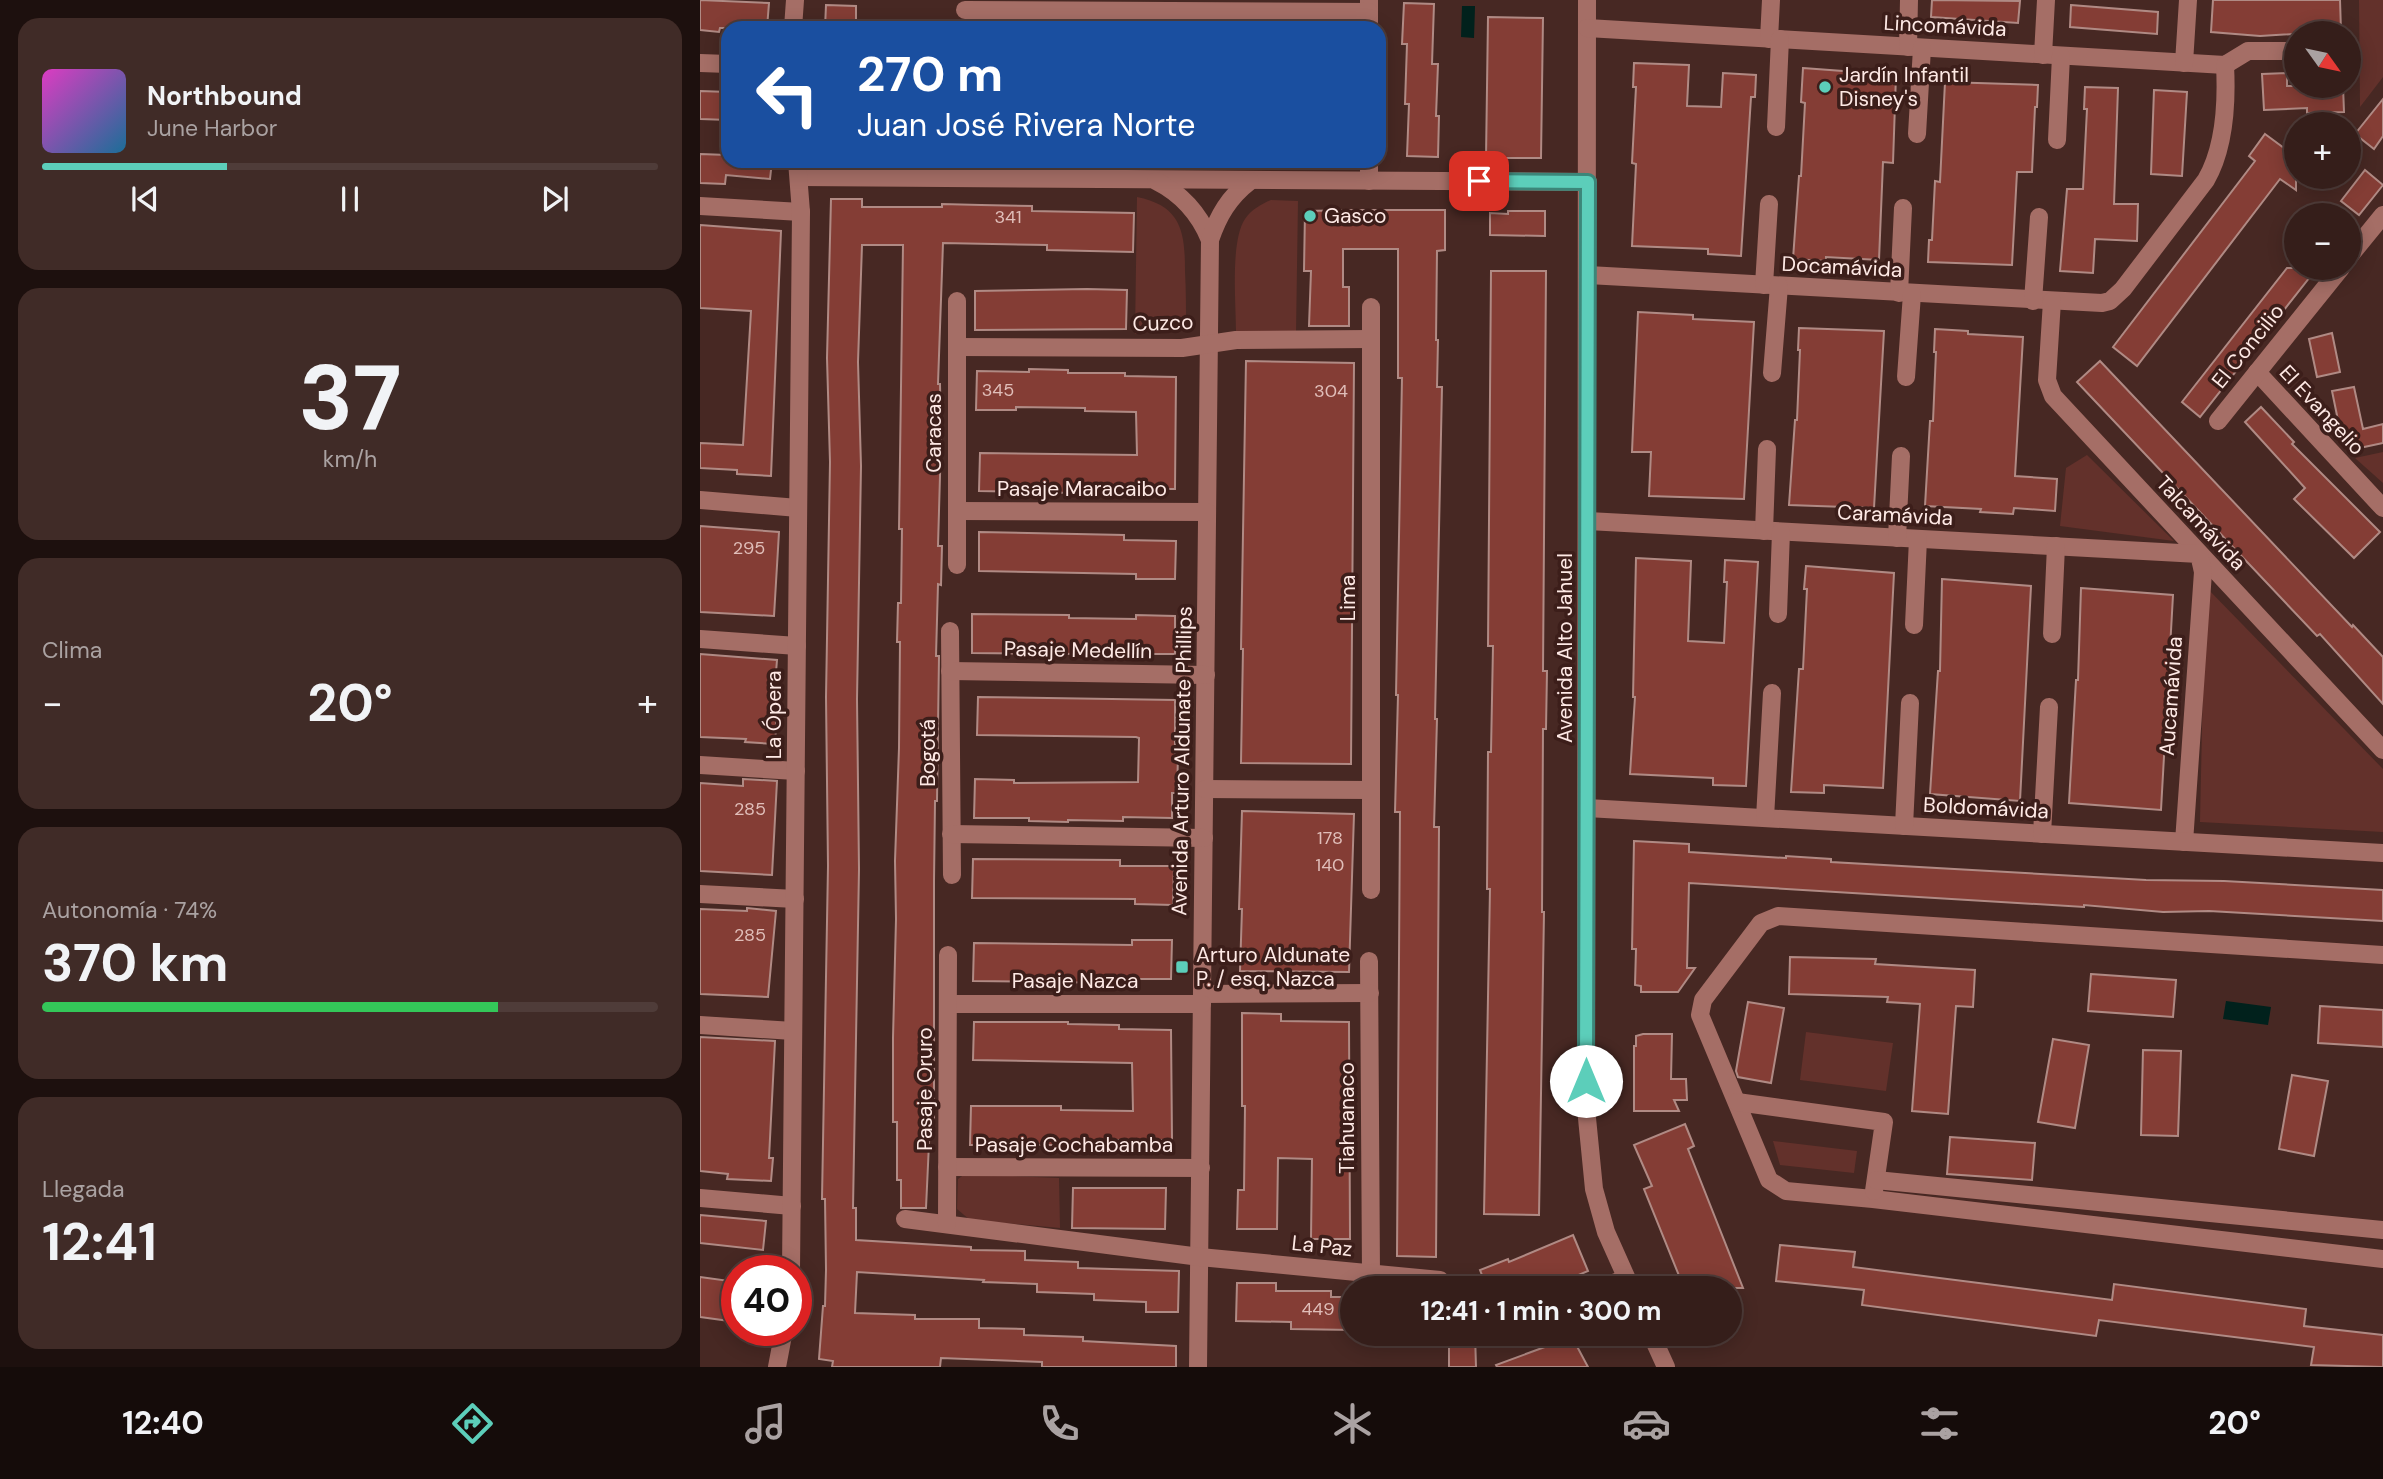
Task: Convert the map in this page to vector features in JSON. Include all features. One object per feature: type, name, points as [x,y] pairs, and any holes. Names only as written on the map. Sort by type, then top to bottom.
[{"type":"street","points":[[794,21],[795,0]]},
{"type":"street","name":"Avenida Alto Jahuel","points":[[1587,0],[1586,1108],[1594,1189],[1606,1232],[1626,1276]]},
{"type":"street","points":[[1771,0],[1776,127]]},
{"type":"street","points":[[1909,0],[1915,47],[1917,134]]},
{"type":"street","points":[[2046,0],[2057,140]]},
{"type":"street","points":[[2184,63],[2188,0]]},
{"type":"street","points":[[965,13],[1369,13]]},
{"type":"street","name":"Lincomávida","points":[[1587,28],[2225,65],[2248,51],[2284,51]]},
{"type":"street","points":[[700,63],[721,64]]},
{"type":"street","name":"Docamávida","points":[[1588,275],[2094,304],[2110,301],[2117,296],[2206,180],[2215,164],[2220,149],[2225,65]]},
{"type":"street","points":[[1369,168],[1369,181]]},
{"type":"street","points":[[798,169],[965,170],[1156,181],[1588,182]]},
{"type":"street","name":"La Ópera","points":[[791,1255],[801,212],[798,169]]},
{"type":"street","name":"Avenida Arturo Aldunate Phillips","points":[[1156,181],[1169,187],[1190,206],[1199,217],[1210,240]]},
{"type":"street","name":"Avenida Arturo Aldunate Phillips","points":[[1198,1367],[1210,240],[1224,207],[1240,188],[1250,181]]},
{"type":"street","points":[[1769,204],[1772,373]]},
{"type":"street","points":[[700,206],[801,212]]},
{"type":"street","points":[[1903,208],[1906,377]]},
{"type":"street","points":[[2361,242],[2383,215]]},
{"type":"street","points":[[2033,300],[2039,216]]},
{"type":"street","name":"El Concilio","points":[[2218,421],[2331,280]]},
{"type":"street","name":"Caracas","points":[[957,301],[957,565]]},
{"type":"street","name":"Talcamávida","points":[[2052,301],[2047,380],[2053,396],[2383,750]]},
{"type":"street","name":"Lima","points":[[1371,307],[1371,890]]},
{"type":"street","name":"Cuzco","points":[[957,347],[1182,348],[1236,340],[1371,339]]},
{"type":"street","name":"El Evangelio","points":[[2257,372],[2383,508]]},
{"type":"street","points":[[1767,449],[1778,614]]},
{"type":"street","points":[[1897,538],[1901,456]]},
{"type":"street","points":[[700,500],[798,508]]},
{"type":"street","name":"Pasaje Maracaibo","points":[[957,511],[1208,512]]},
{"type":"street","name":"Caramávida","points":[[1588,522],[2199,554]]},
{"type":"street","points":[[1914,625],[1918,539]]},
{"type":"street","points":[[2052,634],[2056,546]]},
{"type":"street","name":"Aucamávida","points":[[2184,842],[2203,572],[2199,554]]},
{"type":"street","name":"Bogotá","points":[[950,631],[952,875]]},
{"type":"street","points":[[700,639],[797,646]]},
{"type":"street","name":"Pasaje Medellín","points":[[950,671],[1206,675]]},
{"type":"street","points":[[1765,818],[1772,693]]},
{"type":"street","points":[[1904,826],[1910,703]]},
{"type":"street","points":[[2042,834],[2049,707]]},
{"type":"street","points":[[700,765],[796,771]]},
{"type":"street","points":[[1205,789],[1371,790]]},
{"type":"street","name":"Boldomávida","points":[[1587,808],[2383,853]]},
{"type":"street","points":[[951,834],[1204,838]]},
{"type":"street","points":[[700,894],[795,899]]},
{"type":"street","points":[[2383,955],[1777,916],[1761,923],[1703,1000],[1700,1015],[1769,1180],[1786,1191],[2383,1259]]},
{"type":"street","name":"Pasaje Oruro","points":[[947,1224],[948,955]]},
{"type":"street","name":"Tiahuanaco","points":[[1369,961],[1371,1274]]},
{"type":"street","name":"Pasaje Nazca","points":[[948,1004],[1370,993]]},
{"type":"street","points":[[700,1025],[793,1031]]},
{"type":"street","points":[[1737,1102],[1884,1122],[1873,1199]]},
{"type":"street","name":"Pasaje Cochabamba","points":[[947,1167],[1201,1168]]},
{"type":"street","points":[[1876,1180],[2383,1230]]},
{"type":"street","points":[[700,1198],[792,1206]]},
{"type":"street","points":[[2218,1240],[2221,1214]]},
{"type":"street","points":[[905,1219],[1200,1257]]},
{"type":"street","name":"La Paz","points":[[1200,1257],[1394,1276]]},
{"type":"street","points":[[777,1367],[781,1346]]},
{"type":"street","points":[[1656,1346],[1666,1367]]},
{"type":"shaded area","points":[[2359,0],[2383,0],[2383,77],[2360,107],[2361,21]]},
{"type":"shaded area","points":[[1137,197],[1163,207],[1178,222],[1185,257],[1186,326],[1135,334]]},
{"type":"shaded area","points":[[1271,200],[1298,201],[1296,334],[1236,332],[1235,273],[1240,229],[1250,213]]},
{"type":"shaded area","points":[[2383,452],[2383,483],[2355,458]]},
{"type":"shaded area","points":[[2087,455],[2174,541],[2060,526],[2066,468]]},
{"type":"shaded area","points":[[2205,586],[2383,769],[2383,832],[2200,822]]},
{"type":"shaded area","points":[[1806,1032],[1893,1043],[1886,1091],[1800,1080]]},
{"type":"shaded area","points":[[1773,1141],[1857,1151],[1854,1173],[1780,1165]]},
{"type":"shaded area","points":[[965,1174],[1059,1178],[1060,1228],[970,1220],[957,1209],[958,1179]]},
{"type":"water","points":[[1462,6],[1475,6],[1474,38],[1461,37]]},
{"type":"water","points":[[2226,1001],[2271,1007],[2268,1025],[2223,1019]]},
{"type":"building","points":[[700,0],[769,3],[768,21],[721,21],[719,32],[700,30]]},
{"type":"building","points":[[1932,0],[2020,1],[2018,23],[1931,17]]},
{"type":"building","points":[[2213,0],[2340,0],[2341,21],[2284,21],[2284,35],[2260,36],[2211,32]]},
{"type":"building","points":[[1404,3],[1434,4],[1432,64],[1438,64],[1438,157],[1407,156],[1409,104],[1405,104],[1407,44],[1402,44]]},
{"type":"building","points":[[826,5],[856,6],[856,21],[825,21]]},
{"type":"building","points":[[2071,5],[2158,12],[2157,34],[2070,27]]},
{"type":"building","points":[[1488,17],[1543,18],[1541,158],[1486,158]]},
{"type":"building","points":[[1634,63],[1689,65],[1687,106],[1721,107],[1723,73],[1756,75],[1755,97],[1751,97],[1741,256],[1708,254],[1708,249],[1632,246],[1636,164],[1632,163],[1636,87],[1633,87]]},
{"type":"building","points":[[1803,68],[1896,75],[1893,163],[1883,162],[1879,260],[1826,257],[1826,261],[1793,259],[1805,103],[1801,102]]},
{"type":"building","points":[[2284,73],[2284,98],[2343,98],[2344,112],[2307,112],[2307,108],[2264,110],[2262,74]]},
{"type":"building","points":[[1945,82],[2038,85],[2032,172],[2017,172],[2012,265],[1928,262],[1935,181],[1940,182]]},
{"type":"building","points":[[2085,87],[2118,88],[2114,204],[2138,204],[2137,241],[2095,239],[2093,273],[2060,271],[2067,189],[2083,189],[2087,109],[2084,109]]},
{"type":"building","points":[[2154,90],[2187,92],[2182,176],[2151,174]]},
{"type":"building","points":[[700,91],[721,92],[721,120],[700,119]]},
{"type":"building","points":[[2383,99],[2383,136],[2374,149],[2361,139],[2361,126]]},
{"type":"building","points":[[2265,134],[2284,148],[2284,182],[2280,179],[2137,366],[2113,347],[2255,161],[2249,156]]},
{"type":"building","points":[[700,154],[721,155],[721,168],[771,168],[770,179],[726,175],[725,184],[700,183]]},
{"type":"building","points":[[2365,170],[2383,185],[2361,212],[2361,203],[2341,201],[2350,189],[2361,189],[2361,175]]},
{"type":"building","points":[[831,199],[862,199],[862,207],[942,207],[942,204],[1032,206],[1032,211],[1134,213],[1133,252],[1047,250],[1047,245],[943,243],[938,384],[941,441],[938,546],[942,546],[936,656],[939,656],[934,881],[934,1122],[930,1122],[926,1208],[901,1208],[901,1180],[897,1180],[897,1122],[893,1122],[900,642],[897,642],[898,603],[901,603],[902,529],[899,529],[903,245],[862,245],[858,362],[861,466],[857,699],[859,869],[853,1208],[856,1208],[856,1240],[971,1247],[971,1250],[1025,1251],[1025,1260],[1078,1262],[1078,1268],[1179,1271],[1178,1312],[1146,1312],[1146,1302],[1094,1300],[1094,1294],[1037,1292],[1037,1284],[857,1272],[855,1313],[915,1315],[915,1319],[979,1319],[979,1328],[1024,1329],[1024,1335],[1083,1337],[1083,1341],[1176,1346],[1176,1367],[1042,1367],[1042,1362],[941,1358],[940,1367],[832,1367],[833,1361],[819,1359],[826,1270],[825,1199],[822,1199],[828,866],[826,697],[830,462],[827,358]]},
{"type":"building","points":[[1445,210],[1445,250],[1437,251],[1436,340],[1437,387],[1442,387],[1434,827],[1439,827],[1436,1257],[1397,1256],[1400,812],[1395,812],[1402,378],[1398,378],[1398,249],[1343,249],[1343,287],[1349,287],[1349,326],[1309,326],[1311,271],[1304,271],[1305,211]]},
{"type":"building","points":[[1508,211],[1545,211],[1545,236],[1490,235],[1490,213],[1508,214]]},
{"type":"building","points":[[700,225],[781,231],[771,476],[737,474],[737,470],[700,468],[700,443],[743,445],[751,311],[700,308]]},
{"type":"building","points":[[1491,271],[1546,271],[1543,671],[1547,671],[1546,729],[1543,729],[1544,912],[1539,1215],[1484,1214],[1490,889],[1487,889],[1488,752],[1491,752],[1493,646],[1488,646]]},
{"type":"building","points":[[2284,272],[2284,280],[2308,280],[2200,417],[2182,402]]},
{"type":"building","points":[[1127,290],[1126,329],[975,330],[975,291]]},
{"type":"building","points":[[1638,312],[1693,315],[1693,319],[1754,322],[1744,499],[1649,496],[1651,452],[1632,452]]},
{"type":"building","points":[[1799,328],[1884,331],[1874,508],[1789,505],[1797,420]]},
{"type":"building","points":[[1935,329],[2023,337],[2015,476],[2057,479],[2055,511],[2014,508],[2013,514],[1925,506],[1930,421],[1933,421]]},
{"type":"building","points":[[2332,333],[2340,372],[2317,377],[2309,339]]},
{"type":"building","points":[[1246,361],[1354,363],[1351,764],[1241,763]]},
{"type":"building","points":[[2100,361],[2383,657],[2383,704],[2320,634],[2317,636],[2077,382]]},
{"type":"building","points":[[1029,369],[1176,377],[1175,489],[1122,489],[1122,494],[979,491],[980,453],[1137,455],[1136,412],[1016,407],[1016,410],[976,410],[977,371],[1029,372]]},
{"type":"building","points":[[2354,387],[2363,429],[2383,424],[2383,443],[2350,450],[2345,429],[2340,430],[2332,391]]},
{"type":"building","points":[[2261,407],[2294,442],[2292,444],[2380,532],[2354,558],[2294,499],[2305,488],[2245,422]]},
{"type":"building","points":[[700,526],[779,532],[774,616],[700,612]]},
{"type":"building","points":[[979,532],[1124,535],[1124,540],[1176,541],[1175,579],[1136,579],[1136,574],[979,571]]},
{"type":"building","points":[[1636,558],[1691,561],[1688,641],[1724,643],[1727,582],[1724,582],[1725,560],[1758,562],[1746,786],[1713,785],[1713,778],[1630,774],[1635,697]]},
{"type":"building","points":[[1806,566],[1894,573],[1883,788],[1824,785],[1824,793],[1791,792],[1799,669],[1803,669]]},
{"type":"building","points":[[1942,579],[2031,586],[2020,801],[1930,794],[1940,671]]},
{"type":"building","points":[[2081,588],[2173,595],[2161,810],[2069,803],[2078,680]]},
{"type":"building","points":[[972,614],[1136,619],[1136,615],[1175,616],[1175,654],[1083,657],[1083,654],[972,653]]},
{"type":"building","points":[[700,654],[777,660],[773,709],[777,710],[775,744],[745,742],[746,739],[700,737]]},
{"type":"building","points":[[978,697],[1175,700],[1175,755],[1178,755],[1177,793],[1172,793],[1172,818],[1123,817],[1123,821],[1068,822],[1029,821],[1029,818],[974,818],[975,779],[1014,780],[1014,783],[1138,782],[1139,738],[977,735]]},
{"type":"building","points":[[743,779],[777,781],[772,875],[700,871],[700,783],[743,786]]},
{"type":"building","points":[[1242,811],[1354,814],[1349,972],[1240,971]]},
{"type":"building","points":[[1634,841],[1689,844],[1689,852],[1831,859],[1831,862],[2383,890],[2383,921],[2209,911],[2163,912],[2084,905],[1689,883],[1687,968],[1695,968],[1678,992],[1641,992],[1641,986],[1635,985],[1636,949],[1632,949]]},
{"type":"building","points":[[973,859],[1120,860],[1120,866],[1174,866],[1173,905],[1135,904],[1135,899],[972,898]]},
{"type":"building","points":[[747,908],[776,911],[768,997],[700,994],[700,909],[747,911]]},
{"type":"building","points":[[1132,940],[1172,940],[1171,979],[1121,979],[1121,983],[973,981],[974,943],[1132,945]]},
{"type":"building","points":[[1790,957],[1876,959],[1875,964],[1975,970],[1973,1007],[1956,1006],[1948,1114],[1912,1111],[1920,1004],[1887,1002],[1888,997],[1789,994]]},
{"type":"building","points":[[2091,974],[2176,980],[2173,1017],[2088,1011]]},
{"type":"building","points":[[1748,1002],[1784,1008],[1771,1083],[1738,1077],[1736,1071]]},
{"type":"building","points":[[2320,1006],[2383,1010],[2383,1047],[2318,1043]]},
{"type":"building","points":[[1242,1013],[1281,1014],[1281,1021],[1349,1022],[1350,1239],[1311,1239],[1312,1159],[1278,1158],[1277,1229],[1237,1229],[1238,1190],[1244,1190]]},
{"type":"building","points":[[974,1022],[1068,1022],[1119,1025],[1119,1029],[1171,1030],[1172,1140],[1118,1140],[1118,1149],[1079,1149],[1079,1145],[970,1145],[971,1106],[1061,1106],[1061,1110],[1133,1111],[1132,1063],[973,1060]]},
{"type":"building","points":[[1672,1034],[1671,1079],[1686,1079],[1687,1100],[1674,1100],[1679,1111],[1634,1111],[1634,1046],[1636,1036]]},
{"type":"building","points":[[700,1037],[775,1041],[769,1158],[773,1158],[771,1181],[727,1179],[728,1174],[700,1171]]},
{"type":"building","points":[[2053,1039],[2089,1045],[2075,1128],[2038,1122]]},
{"type":"building","points":[[2143,1050],[2181,1051],[2178,1136],[2141,1135]]},
{"type":"building","points":[[2292,1075],[2328,1081],[2314,1156],[2279,1149]]},
{"type":"building","points":[[1685,1124],[1694,1146],[1688,1149],[1738,1276],[1679,1276],[1644,1189],[1652,1186],[1634,1145]]},
{"type":"building","points":[[1950,1137],[2035,1143],[2032,1180],[1947,1174]]},
{"type":"building","points":[[1073,1188],[1166,1188],[1165,1229],[1072,1228]]},
{"type":"building","points":[[700,1215],[766,1221],[763,1250],[700,1243]]},
{"type":"building","points":[[1573,1235],[1588,1271],[1576,1276],[1482,1276],[1480,1270],[1508,1259],[1509,1262]]},
{"type":"building","points":[[1780,1245],[1855,1252],[1853,1267],[2112,1300],[2114,1284],[2306,1309],[2304,1326],[2383,1335],[2383,1367],[2311,1365],[2314,1347],[2099,1320],[2096,1336],[1862,1305],[1864,1290],[1776,1281]]},
{"type":"building","points":[[700,1277],[721,1280],[721,1320],[700,1317]]},
{"type":"building","points":[[1237,1283],[1276,1283],[1276,1291],[1331,1291],[1331,1297],[1340,1297],[1340,1330],[1291,1329],[1291,1322],[1236,1321]]},
{"type":"building","points":[[1449,1346],[1475,1346],[1476,1367],[1449,1367]]},
{"type":"building","points":[[1548,1346],[1577,1346],[1588,1367],[1497,1367],[1496,1365]]},
{"type":"place","name":"Jardín Infantil Disney's","points":[[1825,87]]},
{"type":"place","name":"Gasco","points":[[1310,216]]},
{"type":"place","name":"Arturo Aldunate P. / esq. Nazca","points":[[1182,967]]},
{"type":"route","points":[[1479,181],[1588,182],[1586,1081]]}]
